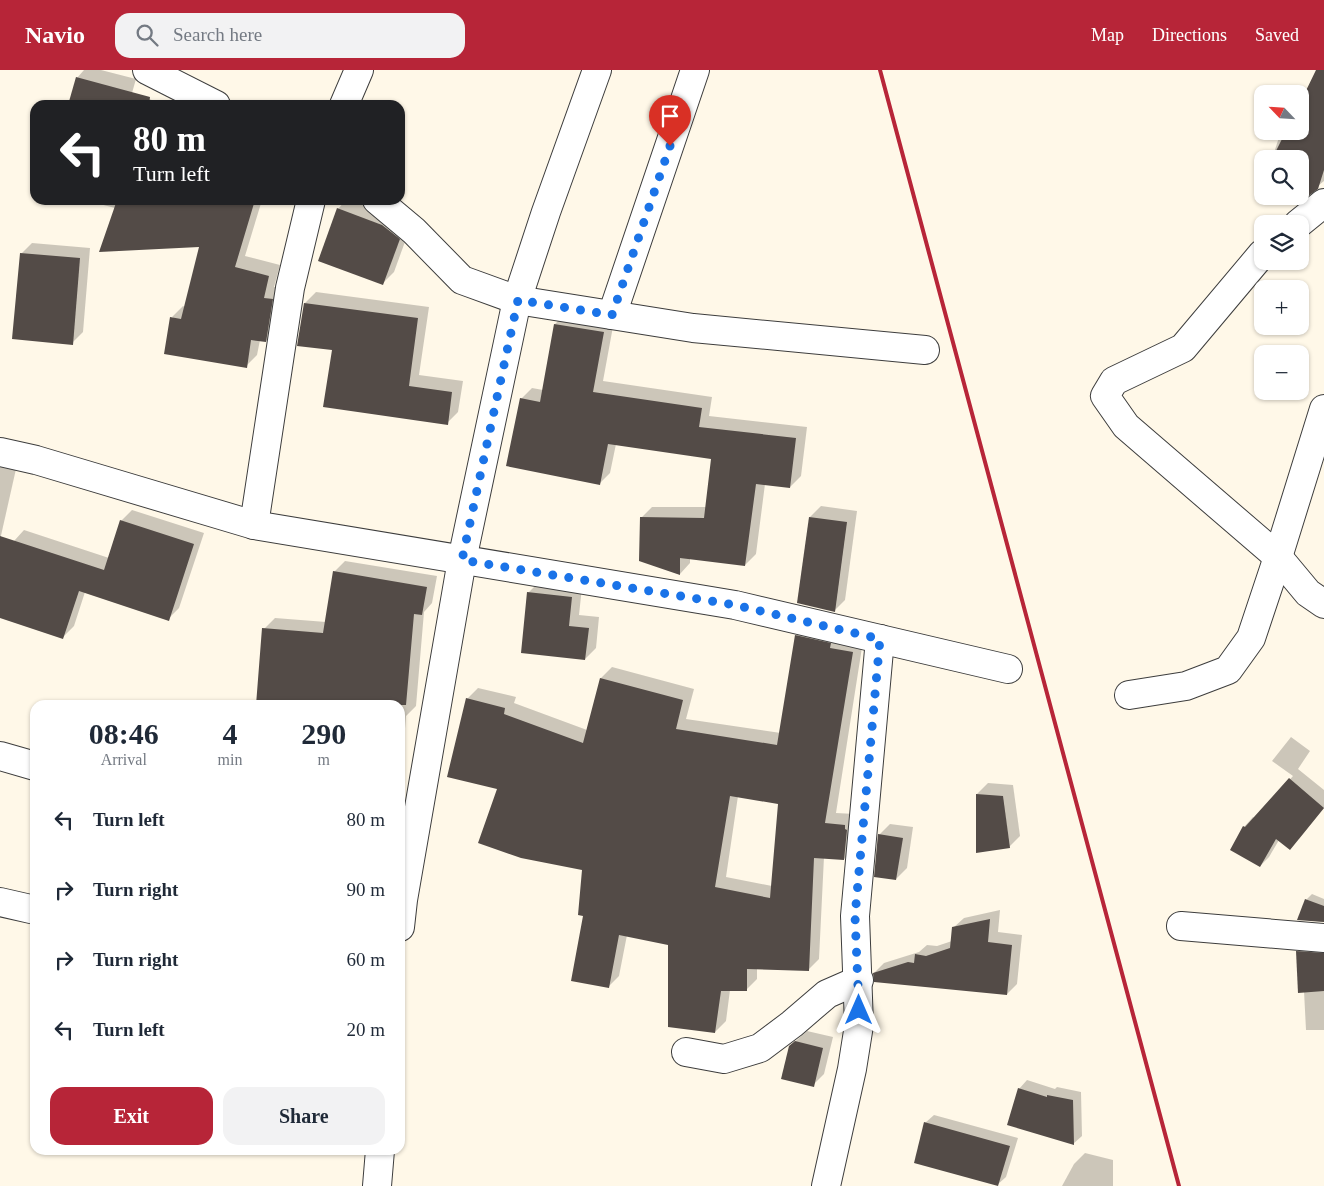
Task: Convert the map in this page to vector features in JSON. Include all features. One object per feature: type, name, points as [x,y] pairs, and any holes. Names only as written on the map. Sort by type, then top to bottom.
[{"type":"street","points":[[147,70],[206,100]]},
{"type":"street","points":[[346,100],[359,70]]},
{"type":"street","points":[[405,888],[462,560],[518,300],[546,212],[597,70]]},
{"type":"street","points":[[612,315],[695,70]]},
{"type":"street","points":[[1309,215],[1324,203]]},
{"type":"street","points":[[254,525],[290,288],[310,205]]},
{"type":"street","points":[[383,205],[414,231],[462,280],[518,300],[693,328],[925,350]]},
{"type":"street","points":[[1254,264],[1184,348],[1114,381],[1105,396],[1126,426],[1278,557],[1308,593],[1324,604]]},
{"type":"street","points":[[1129,695],[1186,686],[1228,670],[1250,638],[1278,557],[1324,410]]},
{"type":"street","points":[[0,452],[36,460],[254,525],[735,605],[1008,670]]},
{"type":"street","points":[[826,1186],[852,1069],[859,1025],[855,916],[880,639]]},
{"type":"street","points":[[0,756],[30,765]]},
{"type":"street","points":[[0,902],[30,909]]},
{"type":"street","points":[[1181,926],[1324,938]]},
{"type":"street","points":[[686,1052],[724,1059],[760,1048],[827,994],[858,980]]},
{"type":"street","points":[[377,1186],[380,1155]]},
{"type":"building","points":[[1316,70],[1324,70],[1324,170],[1318,189],[1309,196],[1309,150],[1276,150],[1282,140],[1309,140],[1309,85]]},
{"type":"building","points":[[76,77],[150,97],[150,100],[69,100]]},
{"type":"building","points":[[115,205],[254,205],[235,267],[269,276],[264,298],[273,299],[266,342],[251,340],[247,368],[164,354],[170,317],[181,319],[199,247],[99,252]]},
{"type":"building","points":[[337,208],[382,225],[400,239],[383,285],[318,261]]},
{"type":"building","points":[[20,253],[80,258],[73,345],[12,339]]},
{"type":"building","points":[[304,303],[418,318],[409,386],[452,392],[448,425],[323,407],[332,350],[297,346]]},
{"type":"building","points":[[554,324],[604,332],[593,392],[702,408],[699,427],[796,438],[790,488],[756,484],[745,566],[680,558],[680,575],[639,561],[640,517],[704,518],[711,459],[608,444],[600,485],[506,466],[520,398],[540,402]]},
{"type":"building","points":[[809,517],[847,522],[835,612],[797,603]]},
{"type":"building","points":[[120,520],[194,544],[169,621],[79,591],[63,639],[0,618],[0,536],[104,570]]},
{"type":"building","points":[[333,571],[427,587],[422,615],[414,614],[406,705],[405,700],[256,700],[262,628],[323,633]]},
{"type":"building","points":[[527,592],[572,597],[569,626],[589,628],[585,660],[521,653]]},
{"type":"building","points":[[795,635],[831,643],[830,648],[853,652],[825,823],[845,825],[847,830],[844,860],[814,858],[809,971],[747,969],[747,991],[721,991],[715,1033],[668,1027],[668,945],[619,935],[609,988],[571,981],[583,916],[578,915],[582,870],[521,858],[478,843],[497,789],[447,777],[466,698],[505,708],[504,714],[583,743],[600,678],[683,700],[676,729],[777,745]],"holes":[[[730,796],[778,804],[770,898],[715,887]]]},
{"type":"building","points":[[1289,778],[1324,808],[1290,850],[1276,839],[1260,867],[1230,850],[1243,826],[1245,827]]},
{"type":"building","points":[[976,794],[1003,796],[1010,848],[976,853]]},
{"type":"building","points":[[878,834],[903,838],[896,880],[874,877]]},
{"type":"building","points":[[1305,899],[1324,906],[1324,922],[1297,920]]},
{"type":"building","points":[[990,919],[988,942],[1012,945],[1007,995],[874,982],[873,973],[908,962],[914,963],[915,954],[926,956],[950,948],[952,927]]},
{"type":"building","points":[[1296,951],[1324,953],[1324,991],[1298,993]]},
{"type":"building","points":[[795,1041],[823,1048],[814,1087],[781,1079],[789,1046]]},
{"type":"building","points":[[1018,1088],[1047,1097],[1047,1095],[1073,1100],[1074,1145],[1007,1125]]},
{"type":"building","points":[[924,1122],[1010,1146],[998,1186],[914,1163]]},
{"type":"railway","points":[[880,70],[1179,1186]]},
{"type":"route","points":[[670,146],[612,315],[518,300],[462,560],[735,605],[880,639],[855,916],[859,1010]]}]
